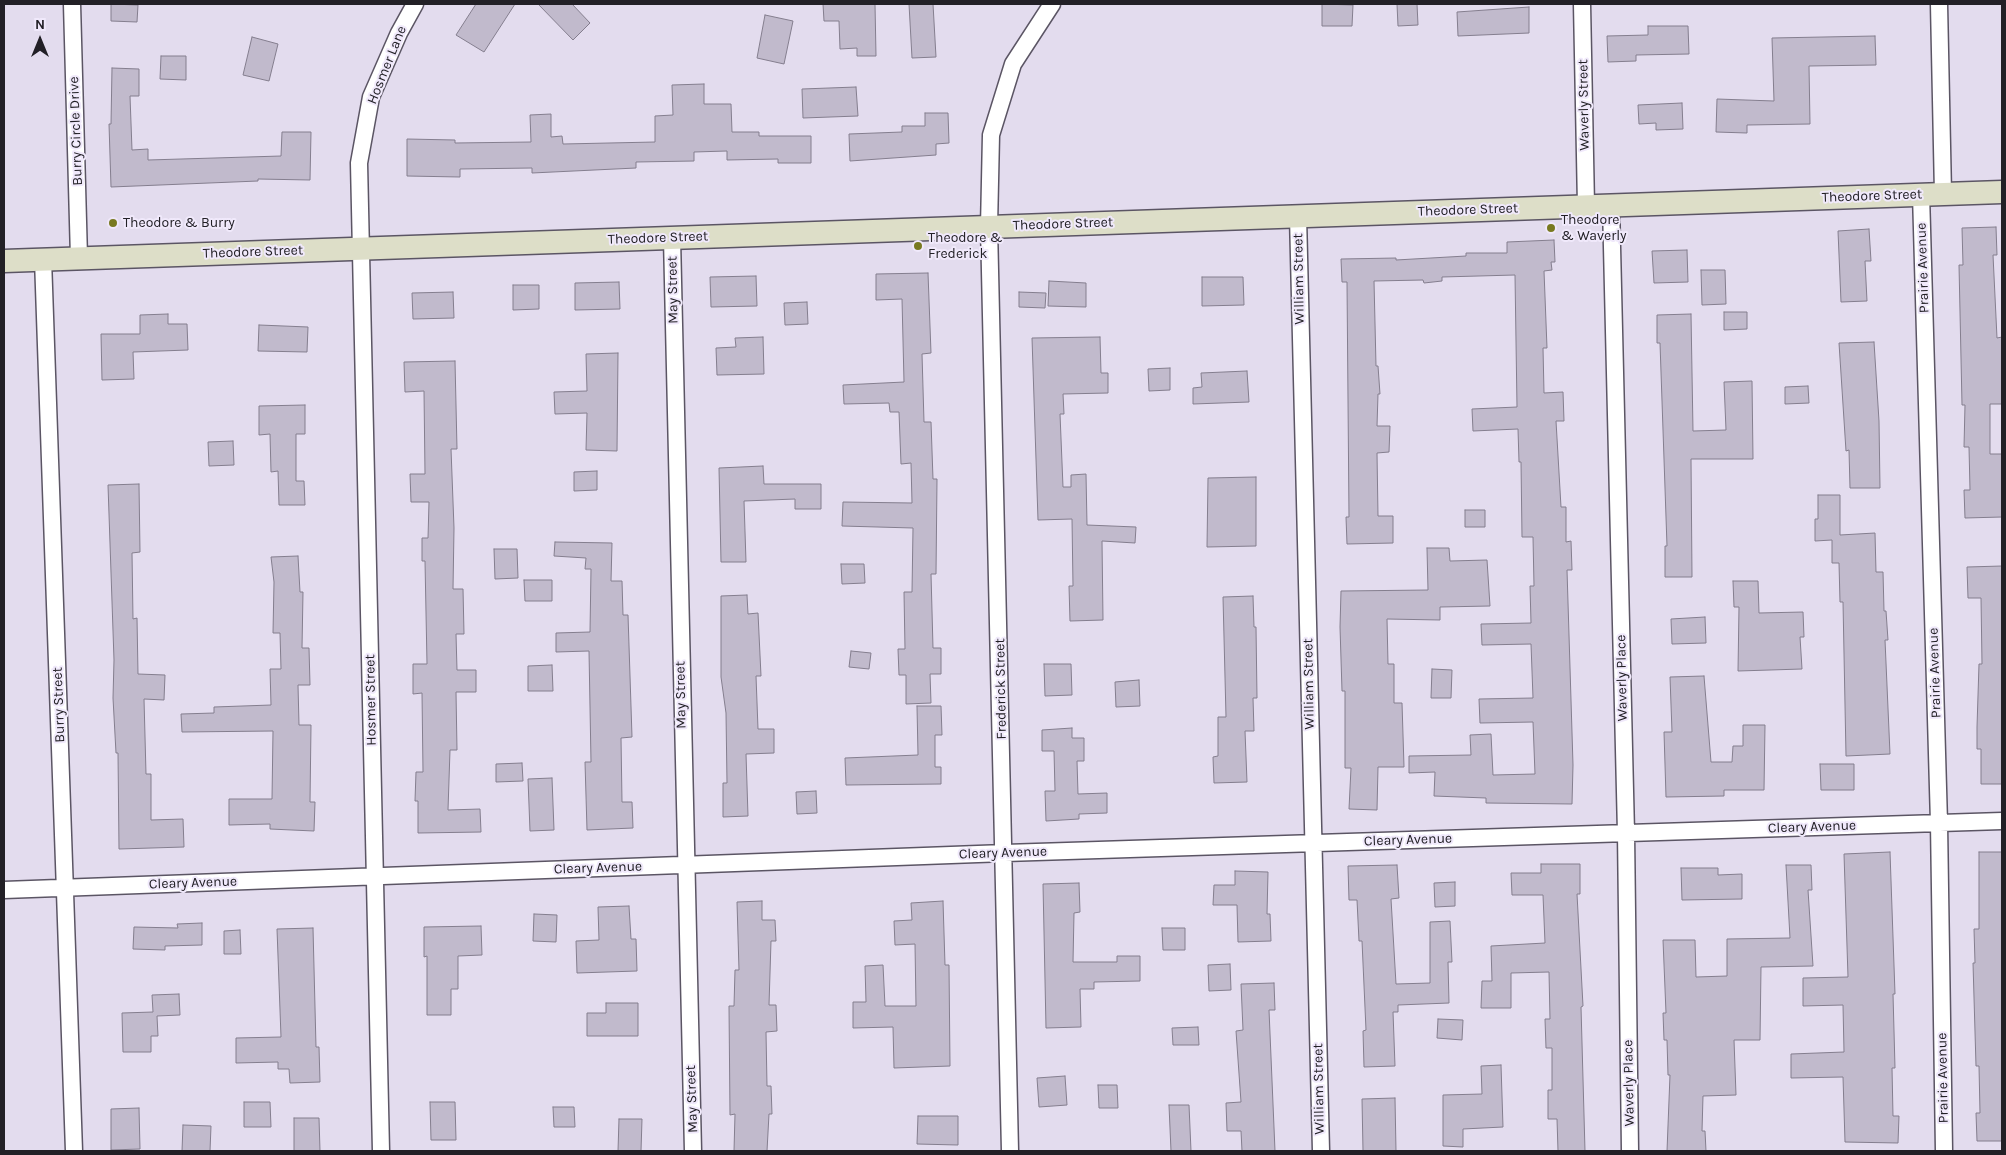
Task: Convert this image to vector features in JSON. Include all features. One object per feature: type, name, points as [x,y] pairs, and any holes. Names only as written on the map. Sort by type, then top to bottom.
[{"type":"main road","name":"Theodore Street","points":[[4,261],[2002,192]]},
{"type":"street","name":"Burry Circle Drive","points":[[72,4],[79,258]]},
{"type":"street","name":"Hosmer Lane","points":[[361,248],[359,163],[371,97],[398,33],[415,4]]},
{"type":"street","name":"Frederick Street","points":[[1010,1151],[1005,853],[989,227],[991,135],[1013,64],[1052,4]]},
{"type":"street","name":"Waverly Street","points":[[1582,4],[1586,206]]},
{"type":"street","name":"Prairie Avenue","points":[[1939,4],[1932,194],[1944,1151]]},
{"type":"street","name":"Waverly Place","points":[[1611,205],[1626,833],[1630,1151]]},
{"type":"street","name":"William Street","points":[[1298,216],[1321,1151]]},
{"type":"street","name":"May Street","points":[[672,238],[693,1151]]},
{"type":"street","name":"Hosmer Street","points":[[361,248],[381,1151]]},
{"type":"street","name":"Burry Street","points":[[44,260],[74,1151]]},
{"type":"street","name":"Cleary Avenue","points":[[4,890],[1005,853],[2002,821]]},
{"type":"building","points":[[111,4],[138,5],[137,22],[111,21]]},
{"type":"building","points":[[476,4],[515,4],[484,52],[456,35]]},
{"type":"building","points":[[538,4],[572,4],[590,23],[573,40]]},
{"type":"building","points":[[823,4],[875,4],[876,56],[857,56],[857,48],[840,49],[839,21],[824,21]]},
{"type":"building","points":[[909,4],[933,4],[936,57],[912,58]]},
{"type":"building","points":[[1322,4],[1353,5],[1352,26],[1322,26]]},
{"type":"building","points":[[1397,4],[1417,4],[1418,25],[1398,26]]},
{"type":"building","points":[[1529,7],[1529,33],[1458,36],[1457,12]]},
{"type":"building","points":[[765,15],[793,21],[784,64],[757,58]]},
{"type":"building","points":[[1648,26],[1688,26],[1689,54],[1636,55],[1636,61],[1608,62],[1607,36],[1648,35]]},
{"type":"building","points":[[1875,36],[1876,65],[1809,66],[1810,124],[1747,125],[1747,133],[1716,132],[1717,99],[1774,101],[1772,38]]},
{"type":"building","points":[[252,37],[278,44],[269,81],[243,75]]},
{"type":"building","points":[[161,56],[186,56],[186,80],[160,79]]},
{"type":"building","points":[[112,68],[139,69],[139,96],[130,96],[132,150],[148,149],[148,160],[281,156],[282,132],[311,132],[310,180],[258,179],[258,181],[111,187],[109,124],[111,124]]},
{"type":"building","points":[[704,84],[704,104],[731,104],[732,132],[759,132],[759,136],[811,136],[811,163],[778,163],[778,159],[727,160],[727,151],[694,152],[694,161],[636,162],[636,168],[532,173],[532,168],[460,169],[460,177],[407,176],[407,139],[455,140],[455,143],[531,142],[530,115],[551,114],[551,137],[562,136],[563,144],[655,142],[655,116],[673,115],[672,85]]},
{"type":"building","points":[[856,87],[858,116],[803,118],[802,89]]},
{"type":"building","points":[[1682,103],[1683,129],[1656,130],[1656,123],[1639,124],[1638,105]]},
{"type":"building","points":[[925,113],[948,113],[949,143],[936,144],[936,155],[850,161],[849,134],[902,132],[902,126],[925,126]]},
{"type":"building","points":[[1996,227],[1997,255],[1993,255],[1997,338],[2002,337],[2002,404],[1990,404],[1990,454],[2002,454],[2002,517],[1965,518],[1964,490],[1970,490],[1969,447],[1964,447],[1965,405],[1962,405],[1959,265],[1963,265],[1962,228]]},
{"type":"building","points":[[1869,229],[1871,261],[1865,261],[1867,301],[1841,302],[1838,231]]},
{"type":"building","points":[[1554,240],[1555,262],[1551,262],[1552,270],[1544,271],[1547,348],[1543,348],[1544,393],[1563,392],[1564,421],[1556,421],[1561,507],[1566,507],[1566,542],[1571,541],[1572,570],[1567,570],[1573,765],[1572,804],[1486,803],[1486,798],[1434,796],[1435,772],[1409,773],[1409,756],[1471,755],[1470,735],[1491,734],[1493,775],[1535,774],[1533,722],[1480,723],[1479,699],[1533,698],[1531,644],[1482,645],[1481,624],[1531,623],[1530,586],[1534,586],[1533,537],[1522,537],[1521,462],[1519,462],[1518,429],[1473,431],[1472,409],[1517,407],[1515,275],[1442,277],[1442,281],[1424,283],[1423,280],[1374,281],[1376,366],[1378,366],[1380,394],[1378,394],[1377,426],[1390,426],[1389,452],[1377,453],[1378,516],[1393,516],[1393,543],[1347,544],[1346,517],[1349,517],[1347,282],[1342,282],[1341,259],[1396,258],[1396,260],[1466,256],[1466,253],[1507,253],[1507,242]]},
{"type":"building","points":[[1687,250],[1688,282],[1654,283],[1652,251]]},
{"type":"building","points":[[1701,270],[1725,270],[1726,304],[1702,305]]},
{"type":"building","points":[[928,273],[931,353],[922,354],[924,422],[931,422],[933,479],[937,479],[936,574],[931,574],[933,648],[941,648],[941,674],[930,674],[931,703],[906,704],[906,675],[899,675],[898,649],[905,649],[904,592],[912,592],[913,528],[842,526],[843,502],[912,503],[911,463],[901,464],[899,412],[890,412],[889,403],[844,404],[843,385],[904,382],[902,299],[876,300],[876,274]]},
{"type":"building","points":[[756,276],[757,306],[711,307],[710,277]]},
{"type":"building","points":[[1202,277],[1243,277],[1244,305],[1202,306]]},
{"type":"building","points":[[1049,281],[1086,283],[1086,307],[1048,306]]},
{"type":"building","points":[[619,282],[620,309],[575,310],[575,283]]},
{"type":"building","points":[[513,285],[539,285],[539,309],[513,310]]},
{"type":"building","points":[[453,292],[454,318],[413,319],[412,293]]},
{"type":"building","points":[[1019,292],[1046,293],[1045,308],[1019,307]]},
{"type":"building","points":[[807,302],[808,324],[785,325],[784,303]]},
{"type":"building","points":[[1724,312],[1747,312],[1747,329],[1724,330]]},
{"type":"building","points":[[168,314],[168,324],[187,324],[188,350],[133,352],[134,379],[102,380],[101,334],[140,334],[140,315]]},
{"type":"building","points":[[1691,314],[1693,431],[1726,430],[1724,382],[1752,381],[1753,459],[1691,459],[1692,577],[1665,577],[1665,546],[1667,546],[1660,343],[1657,343],[1657,315]]},
{"type":"building","points":[[259,325],[308,327],[307,352],[258,351]]},
{"type":"building","points":[[763,337],[764,374],[717,375],[716,348],[736,347],[735,338]]},
{"type":"building","points":[[1100,337],[1101,373],[1108,373],[1108,393],[1063,394],[1064,414],[1060,414],[1063,487],[1071,487],[1071,475],[1086,474],[1087,525],[1136,527],[1135,543],[1102,541],[1103,620],[1070,621],[1069,586],[1073,586],[1072,519],[1038,520],[1032,338]]},
{"type":"building","points":[[1874,342],[1879,421],[1880,488],[1850,488],[1849,450],[1846,451],[1839,343]]},
{"type":"building","points":[[618,353],[617,451],[586,450],[587,413],[555,414],[554,392],[587,391],[586,354]]},
{"type":"building","points":[[455,361],[457,449],[451,449],[454,528],[453,589],[463,589],[464,634],[456,634],[457,670],[476,670],[476,692],[456,692],[457,750],[450,750],[448,810],[480,809],[481,832],[418,833],[418,801],[415,801],[416,772],[423,772],[422,693],[413,694],[413,664],[427,664],[425,561],[422,561],[422,538],[428,538],[429,502],[411,502],[410,474],[425,474],[424,391],[405,392],[404,362]]},
{"type":"building","points":[[1170,368],[1170,390],[1149,391],[1148,369]]},
{"type":"building","points":[[1247,371],[1249,402],[1193,404],[1193,388],[1202,387],[1201,373]]},
{"type":"building","points":[[1808,386],[1809,403],[1785,404],[1785,387]]},
{"type":"building","points":[[305,405],[305,434],[296,434],[296,481],[304,481],[305,505],[279,505],[278,471],[271,472],[270,434],[259,435],[259,406]]},
{"type":"building","points":[[233,441],[234,465],[209,466],[208,442]]},
{"type":"building","points":[[763,466],[764,484],[821,484],[821,509],[795,509],[795,499],[744,501],[746,562],[721,562],[719,468]]},
{"type":"building","points":[[597,471],[597,490],[574,491],[574,472]]},
{"type":"building","points":[[1256,477],[1256,546],[1207,547],[1208,478]]},
{"type":"building","points":[[139,484],[140,552],[132,553],[133,619],[137,618],[138,674],[165,675],[164,700],[144,699],[146,774],[151,774],[151,820],[183,819],[184,847],[119,849],[118,753],[116,753],[113,698],[114,660],[108,485]]},
{"type":"building","points":[[1818,495],[1840,495],[1840,535],[1875,533],[1876,572],[1883,572],[1884,611],[1886,611],[1888,640],[1885,640],[1890,754],[1846,756],[1843,602],[1840,602],[1839,563],[1832,563],[1832,540],[1815,541],[1815,519],[1818,519]]},
{"type":"building","points":[[1465,510],[1485,510],[1485,527],[1465,527]]},
{"type":"building","points":[[555,542],[612,543],[611,581],[622,581],[623,615],[628,615],[632,737],[621,738],[622,802],[632,802],[633,828],[587,830],[585,762],[591,762],[589,651],[556,652],[556,633],[590,632],[591,569],[585,569],[586,558],[554,556]]},
{"type":"building","points":[[1427,548],[1449,548],[1450,561],[1487,560],[1490,606],[1440,607],[1440,620],[1387,619],[1388,664],[1394,664],[1394,703],[1402,703],[1404,767],[1378,767],[1377,810],[1349,809],[1351,768],[1345,768],[1345,691],[1342,691],[1340,627],[1341,591],[1428,590]]},
{"type":"building","points":[[494,549],[517,549],[518,578],[495,579]]},
{"type":"building","points":[[298,556],[300,592],[303,592],[302,648],[309,648],[310,685],[298,685],[299,725],[311,725],[310,802],[315,802],[314,831],[270,829],[270,824],[229,825],[229,799],[272,799],[273,731],[182,732],[181,714],[214,713],[214,707],[271,705],[270,669],[281,669],[280,633],[273,633],[274,582],[271,557]]},
{"type":"building","points":[[841,564],[864,564],[865,583],[842,584]]},
{"type":"building","points":[[2002,566],[2002,784],[1981,784],[1981,749],[1977,749],[1977,727],[1979,664],[1982,664],[1981,598],[1968,598],[1967,567]]},
{"type":"building","points":[[524,580],[552,580],[552,601],[525,601]]},
{"type":"building","points":[[1733,581],[1758,581],[1759,613],[1803,612],[1804,637],[1800,637],[1802,669],[1738,671],[1739,607],[1734,607]]},
{"type":"building","points":[[747,595],[748,614],[758,613],[761,676],[756,676],[758,729],[774,729],[774,753],[746,754],[748,816],[723,817],[723,783],[727,783],[726,713],[721,677],[721,596]]},
{"type":"building","points":[[1253,596],[1254,627],[1256,627],[1257,698],[1253,698],[1254,731],[1245,731],[1247,782],[1214,783],[1213,757],[1218,756],[1218,717],[1226,717],[1223,597]]},
{"type":"building","points":[[1705,617],[1706,643],[1672,644],[1671,619]]},
{"type":"building","points":[[851,651],[871,653],[869,669],[849,667]]},
{"type":"building","points":[[1044,664],[1071,664],[1072,695],[1045,696]]},
{"type":"building","points":[[552,665],[553,691],[528,691],[528,666]]},
{"type":"building","points":[[1432,669],[1452,670],[1451,698],[1431,698]]},
{"type":"building","points":[[1704,676],[1711,762],[1732,762],[1733,746],[1743,746],[1743,725],[1765,725],[1764,790],[1724,790],[1724,796],[1666,797],[1664,732],[1672,732],[1670,677]]},
{"type":"building","points":[[1139,680],[1140,706],[1116,707],[1115,682]]},
{"type":"building","points":[[917,706],[941,706],[942,735],[935,735],[935,767],[941,767],[941,784],[846,785],[845,758],[918,755]]},
{"type":"building","points":[[1072,728],[1072,738],[1084,738],[1084,761],[1077,761],[1078,794],[1107,793],[1107,813],[1079,814],[1079,819],[1046,821],[1045,791],[1055,791],[1054,751],[1042,751],[1042,730]]},
{"type":"building","points":[[522,763],[523,781],[496,782],[496,764]]},
{"type":"building","points":[[1820,764],[1854,764],[1854,790],[1821,790]]},
{"type":"building","points":[[552,778],[554,830],[530,831],[528,779]]},
{"type":"building","points":[[816,791],[817,813],[797,814],[796,792]]},
{"type":"building","points":[[1890,852],[1895,994],[1893,994],[1895,1068],[1892,1068],[1893,1116],[1899,1116],[1898,1143],[1845,1142],[1843,1077],[1791,1078],[1791,1054],[1844,1052],[1843,1005],[1803,1006],[1803,978],[1848,977],[1844,854]]},
{"type":"building","points":[[1979,852],[2002,852],[2002,1141],[1977,1141],[1976,1113],[1980,1113],[1979,1066],[1976,1066],[1973,963],[1975,963],[1974,929],[1979,929]]},
{"type":"building","points":[[1541,864],[1580,864],[1580,894],[1577,894],[1583,1006],[1581,1007],[1585,1151],[1558,1151],[1557,1119],[1548,1119],[1548,1090],[1552,1090],[1552,1048],[1546,1048],[1545,1019],[1550,1019],[1549,972],[1511,973],[1511,1008],[1481,1008],[1482,981],[1492,981],[1491,946],[1545,943],[1543,895],[1512,895],[1511,873],[1541,873]]},
{"type":"building","points":[[1397,865],[1399,898],[1391,899],[1396,984],[1430,983],[1430,922],[1450,921],[1452,962],[1448,962],[1449,1003],[1398,1005],[1398,1012],[1393,1012],[1395,1066],[1364,1067],[1363,1031],[1366,1030],[1362,941],[1359,941],[1357,900],[1349,900],[1348,866]]},
{"type":"building","points":[[1786,865],[1811,865],[1812,890],[1808,890],[1813,966],[1761,967],[1760,1040],[1734,1040],[1736,1095],[1703,1096],[1702,1131],[1705,1131],[1706,1151],[1667,1151],[1670,1075],[1668,1075],[1667,1040],[1664,1040],[1663,1013],[1666,1013],[1663,940],[1695,940],[1696,977],[1727,976],[1727,939],[1790,938]]},
{"type":"building","points":[[1681,868],[1718,868],[1718,875],[1742,874],[1742,899],[1682,900]]},
{"type":"building","points":[[1235,871],[1268,872],[1267,914],[1270,914],[1271,941],[1238,942],[1237,905],[1213,905],[1214,885],[1235,885]]},
{"type":"building","points":[[1455,882],[1455,906],[1435,907],[1434,883]]},
{"type":"building","points":[[1079,883],[1080,912],[1074,913],[1073,962],[1117,962],[1117,956],[1140,956],[1140,981],[1094,982],[1094,989],[1080,989],[1081,1027],[1046,1028],[1043,884]]},
{"type":"building","points":[[762,901],[762,920],[775,920],[776,941],[771,941],[769,1005],[776,1005],[777,1031],[766,1032],[767,1086],[771,1086],[772,1114],[769,1114],[767,1151],[734,1151],[735,1114],[730,1115],[729,1006],[734,1006],[735,970],[739,970],[737,902]]},
{"type":"building","points":[[943,901],[945,965],[949,965],[950,1066],[894,1068],[893,1027],[853,1028],[853,1002],[866,1002],[865,966],[883,965],[885,1006],[916,1006],[915,944],[895,945],[894,921],[912,920],[911,903]]},
{"type":"building","points":[[629,906],[631,939],[636,939],[637,971],[577,973],[576,941],[599,940],[598,907]]},
{"type":"building","points":[[534,914],[557,915],[556,942],[533,941]]},
{"type":"building","points":[[202,923],[202,945],[165,946],[165,950],[133,949],[134,927],[178,928],[177,924]]},
{"type":"building","points":[[481,926],[482,955],[458,956],[458,989],[451,989],[451,1015],[427,1015],[427,956],[424,957],[424,927]]},
{"type":"building","points":[[313,928],[316,1047],[319,1047],[320,1082],[290,1083],[289,1069],[278,1069],[278,1062],[236,1063],[236,1038],[281,1037],[277,929]]},
{"type":"building","points":[[1162,928],[1185,928],[1185,950],[1163,950]]},
{"type":"building","points":[[240,930],[241,954],[224,954],[224,931]]},
{"type":"building","points":[[1230,964],[1231,990],[1209,991],[1208,965]]},
{"type":"building","points":[[1274,983],[1275,1010],[1269,1010],[1275,1151],[1242,1151],[1241,1131],[1227,1131],[1226,1103],[1241,1102],[1236,1031],[1243,1030],[1241,984]]},
{"type":"building","points":[[179,994],[180,1015],[157,1016],[158,1036],[151,1036],[151,1052],[123,1052],[122,1013],[153,1012],[152,995]]},
{"type":"building","points":[[606,1003],[638,1003],[638,1036],[587,1036],[587,1013],[606,1013]]},
{"type":"building","points":[[1438,1019],[1463,1020],[1462,1040],[1437,1038]]},
{"type":"building","points":[[1198,1027],[1199,1045],[1173,1045],[1172,1028]]},
{"type":"building","points":[[1501,1065],[1503,1127],[1463,1129],[1463,1147],[1443,1146],[1443,1095],[1482,1094],[1481,1066]]},
{"type":"building","points":[[1065,1076],[1067,1105],[1039,1107],[1037,1078]]},
{"type":"building","points":[[1098,1085],[1117,1085],[1118,1108],[1099,1108]]},
{"type":"building","points":[[1395,1098],[1396,1151],[1363,1151],[1362,1099]]},
{"type":"building","points":[[244,1102],[270,1102],[271,1127],[244,1127]]},
{"type":"building","points":[[430,1102],[455,1102],[456,1140],[431,1140]]},
{"type":"building","points":[[1169,1105],[1189,1105],[1191,1151],[1171,1151]]},
{"type":"building","points":[[553,1107],[574,1107],[575,1127],[554,1127]]},
{"type":"building","points":[[139,1108],[140,1149],[111,1150],[111,1109]]},
{"type":"building","points":[[918,1116],[958,1116],[958,1145],[917,1144]]},
{"type":"building","points":[[294,1118],[319,1118],[320,1151],[294,1151]]},
{"type":"building","points":[[619,1119],[642,1119],[641,1151],[618,1151]]},
{"type":"building","points":[[183,1125],[211,1126],[210,1151],[182,1151]]},
{"type":"place","name":"Theodore & Burry","points":[[113,223]]},
{"type":"place","name":"Theodore & Waverly","points":[[1551,228]]},
{"type":"place","name":"Theodore & Frederick","points":[[918,246]]}]
